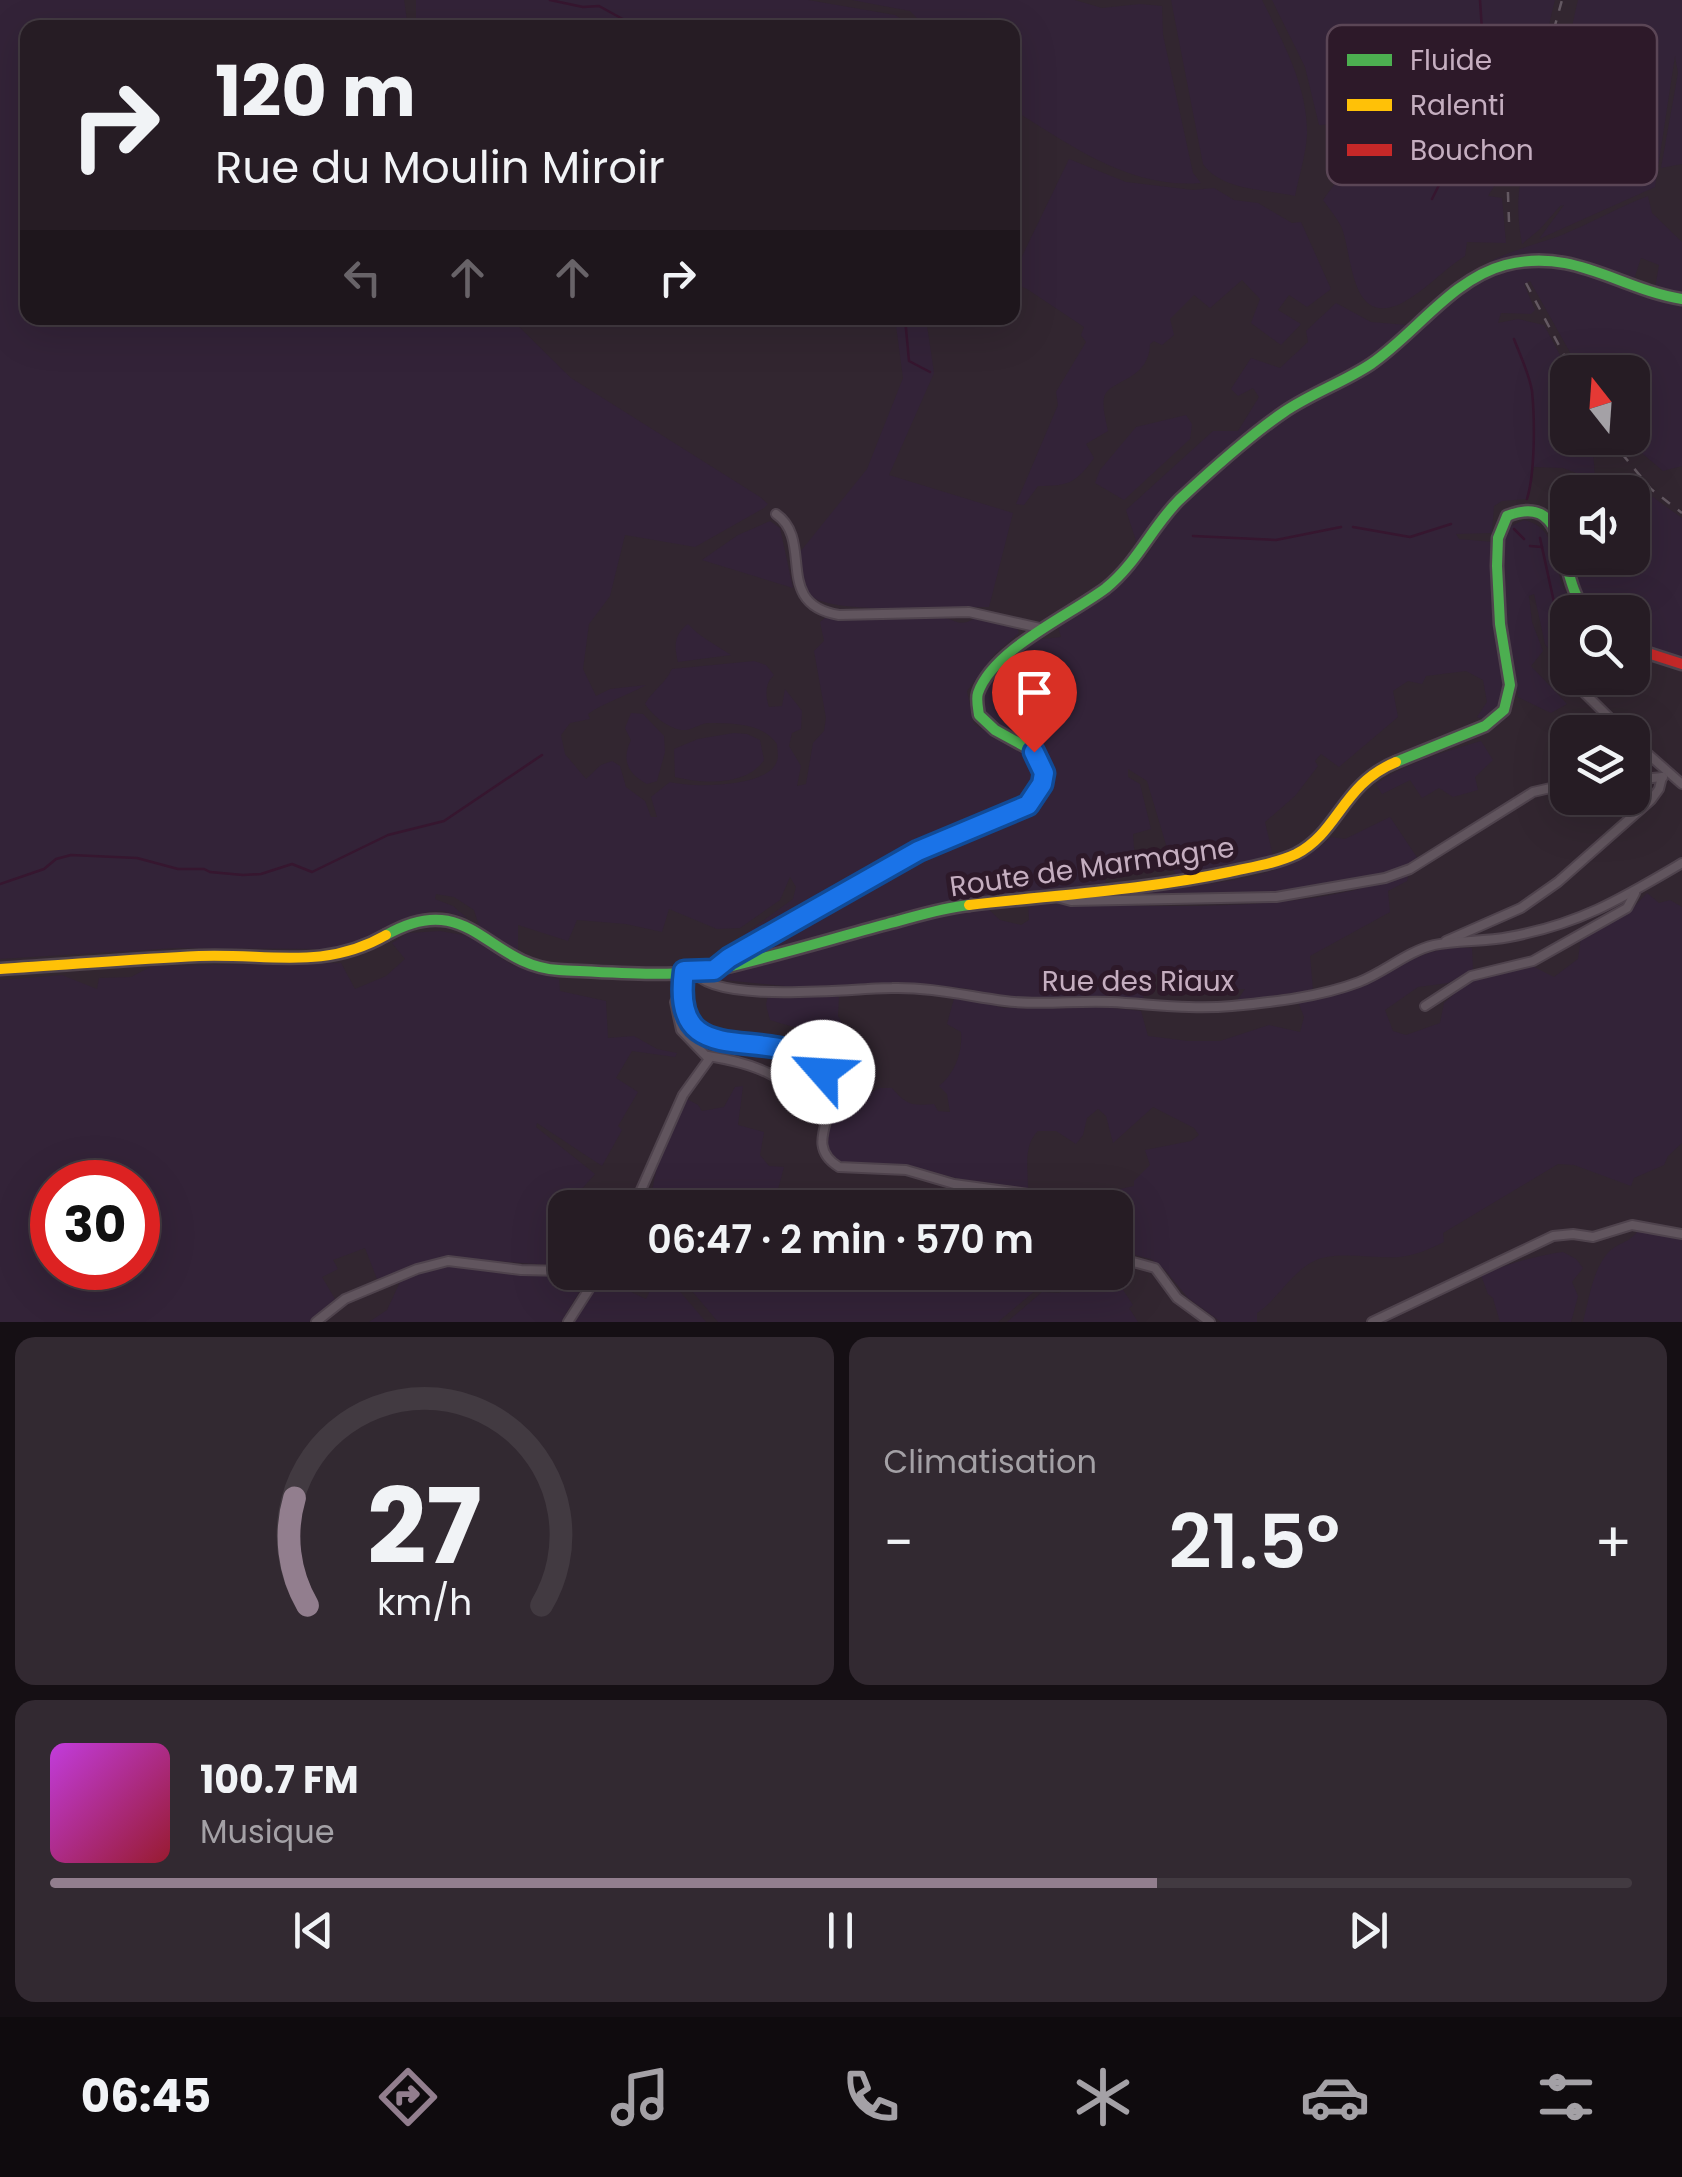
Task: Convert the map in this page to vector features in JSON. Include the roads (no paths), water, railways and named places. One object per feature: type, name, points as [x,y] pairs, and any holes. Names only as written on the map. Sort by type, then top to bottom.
[{"type":"street","points":[[714,970],[918,851],[1013,813],[1036,798],[1042,784],[1041,762],[1034,752],[979,714],[977,694],[992,670],[1040,628],[1106,588],[1135,560],[1177,502],[1284,412],[1371,364],[1487,270],[1510,263],[1570,262],[1656,294],[1682,299]]},
{"type":"street","name":"Route de Marmagne","points":[[0,968],[203,956],[328,958],[362,949],[407,923],[446,919],[485,936],[529,966],[555,970],[714,970],[951,907],[1195,879],[1282,860],[1321,836],[1349,795],[1376,770],[1496,719],[1509,699],[1510,686],[1500,624],[1497,539],[1507,516],[1516,511],[1538,512],[1555,526],[1569,582],[1576,595]]},
{"type":"street","points":[[776,514],[782,518],[792,540],[802,594],[819,612],[968,612],[1040,628]]},
{"type":"street","points":[[1650,654],[1682,664]]},
{"type":"street","points":[[1586,695],[1607,715]]},
{"type":"street","points":[[1650,755],[1679,780]]},
{"type":"street","points":[[1442,944],[1521,908],[1558,882],[1650,800],[1659,790],[1662,777]]},
{"type":"street","points":[[1650,778],[1679,780]]},
{"type":"street","points":[[1052,896],[1071,901],[1276,897],[1385,878],[1410,869],[1534,792],[1550,788]]},
{"type":"street","name":"Rue des Riaux","points":[[689,971],[704,984],[730,989],[810,992],[902,988],[1026,1003],[1114,1002],[1206,1008],[1344,986],[1420,949],[1548,929],[1592,914],[1682,863]]},
{"type":"street","points":[[1424,1006],[1472,976],[1533,962],[1627,908],[1635,892]]},
{"type":"street","points":[[689,971],[675,1002],[681,1030],[708,1056],[776,1074],[830,1116]]},
{"type":"street","points":[[682,990],[686,1018],[701,1033],[794,1053],[812,1061],[823,1072],[831,1088],[830,1116],[822,1130],[821,1146],[828,1159],[840,1167],[906,1170],[954,1184],[998,1190]]},
{"type":"street","points":[[641,1190],[679,1102],[708,1056]]},
{"type":"street","points":[[1372,1322],[1553,1236],[1574,1234],[1593,1238],[1632,1225],[1682,1234]]},
{"type":"street","points":[[316,1322],[345,1299],[417,1269],[448,1261],[548,1271]]},
{"type":"street","points":[[1133,1262],[1155,1268],[1177,1298],[1210,1322]]},
{"type":"street","points":[[568,1322],[588,1290]]},
{"type":"waterway","points":[[550,0],[599,6],[624,20]]},
{"type":"waterway","points":[[1480,0],[1482,25]]},
{"type":"waterway","points":[[1432,199],[1439,185]]},
{"type":"waterway","points":[[906,325],[909,361],[930,372]]},
{"type":"waterway","points":[[1514,339],[1529,378],[1533,403],[1533,461],[1527,499]]},
{"type":"waterway","points":[[1353,527],[1410,537],[1451,524]]},
{"type":"waterway","points":[[1193,536],[1276,540],[1341,527]]},
{"type":"waterway","points":[[1514,529],[1524,539]]},
{"type":"waterway","points":[[1540,538],[1552,595]]},
{"type":"waterway","points":[[1530,546],[1542,547]]},
{"type":"waterway","points":[[0,884],[71,855],[137,858],[178,869],[243,875],[292,864],[312,872],[388,835],[444,821],[542,755]]},
{"type":"railway","points":[[1555,25],[1562,0]]},
{"type":"railway","points":[[1508,185],[1509,222]]},
{"type":"railway","points":[[1526,283],[1564,355]]},
{"type":"railway","points":[[1623,455],[1651,489],[1682,513]]}]
